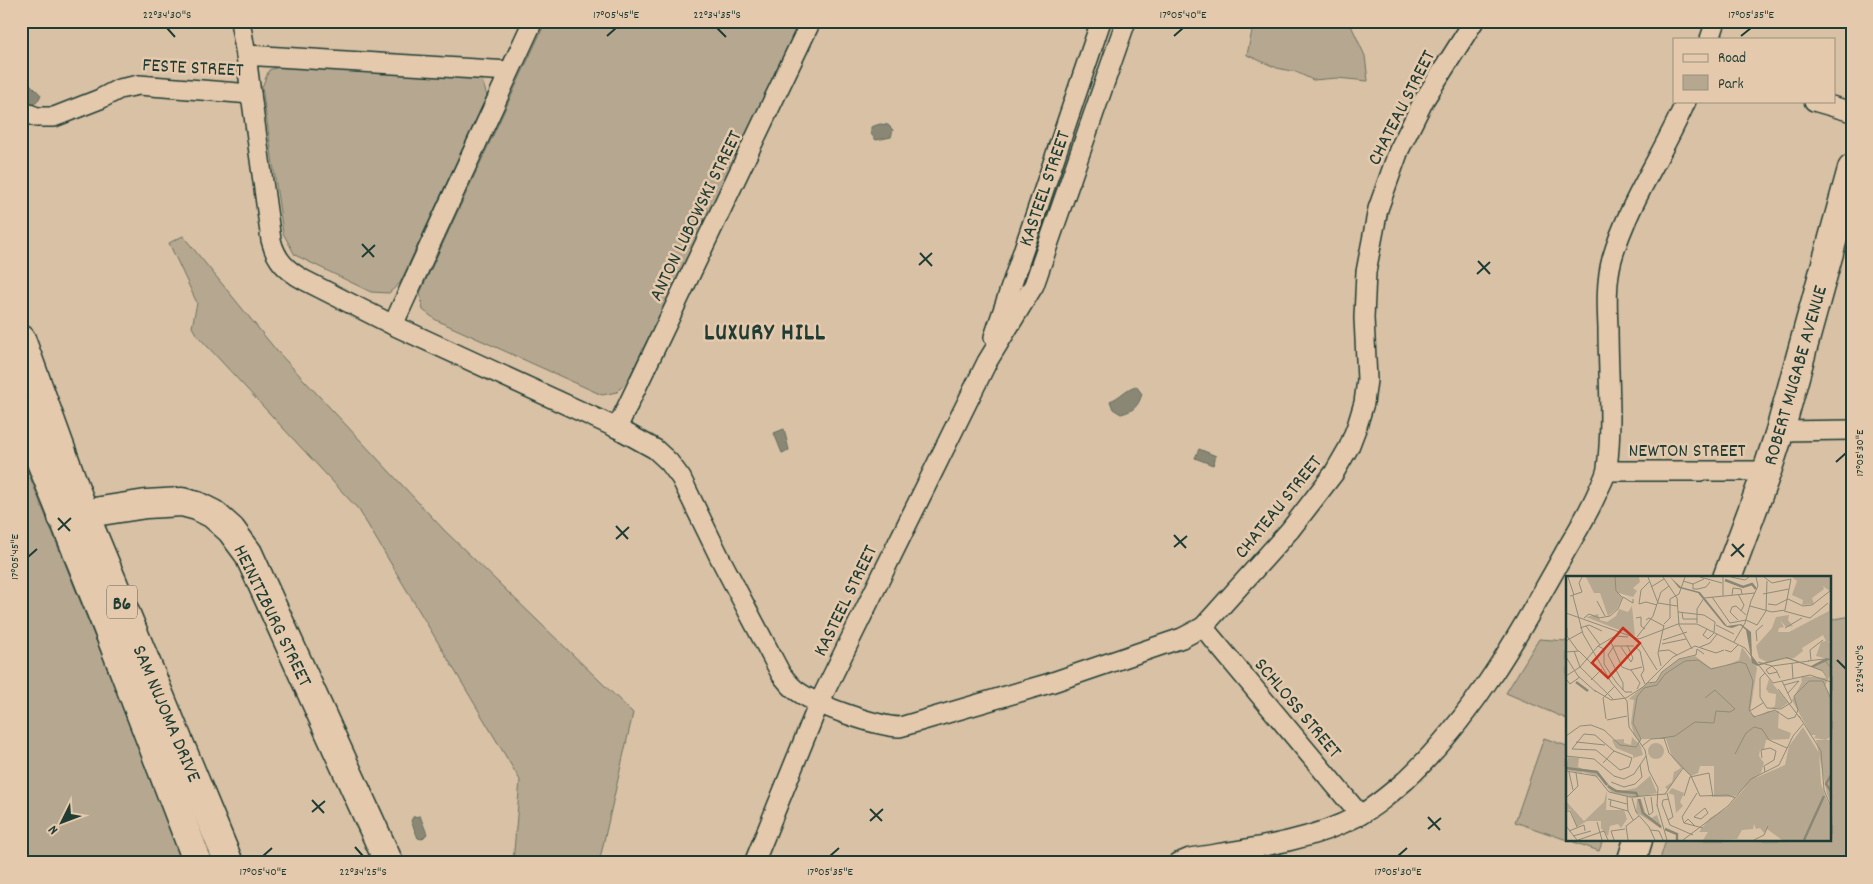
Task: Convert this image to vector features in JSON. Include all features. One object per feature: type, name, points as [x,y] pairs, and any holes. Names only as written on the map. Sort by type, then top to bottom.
[{"type":"main road","name":"ROBERT MUGABE AVENUE","points":[[1728,576],[1767,471],[1780,430],[1852,169]]},
{"type":"main road","name":"SAM NUJOMA DRIVE","points":[[21,339],[106,624],[198,863]]},
{"type":"main road","name":"SAM NUJOMA DRIVE","points":[[21,412],[73,515],[229,863]]},
{"type":"main road","name":"HEINITZBURG STREET","points":[[73,515],[155,503],[182,502],[197,506],[213,514],[231,530],[248,553],[389,863]]},
{"type":"main road","points":[[1631,863],[1637,842]]},
{"type":"street","points":[[240,21],[246,55]]},
{"type":"street","points":[[393,325],[533,21]]},
{"type":"street","name":"ANTON LUBOWSKI STREET","points":[[617,428],[811,21]]},
{"type":"street","name":"KASTEEL STREET","points":[[987,362],[1006,298],[1101,21]]},
{"type":"street","name":"KASTEEL STREET","points":[[754,863],[819,703],[987,362],[1034,285],[1126,21]]},
{"type":"street","name":"CHATEAU STREET","points":[[819,703],[878,725],[900,727],[1060,680],[1182,638],[1203,627],[1290,530],[1334,473],[1349,447],[1364,402],[1366,380],[1364,318],[1366,272],[1378,209],[1399,150],[1443,68],[1474,21]]},
{"type":"street","points":[[1710,38],[1716,21]]},
{"type":"street","name":"FESTE STREET","points":[[21,111],[37,117],[54,117],[100,99],[119,89],[139,85],[251,94],[246,55],[509,71]]},
{"type":"street","points":[[251,94],[271,240],[278,260],[291,273],[393,325],[617,428],[655,449],[669,462],[681,478],[720,558],[782,674],[798,692],[819,703]]},
{"type":"street","points":[[1178,863],[1190,858],[1293,839],[1329,830],[1360,815],[1380,802],[1421,765],[1458,724],[1534,609],[1590,508],[1607,471],[1610,434],[1607,297],[1611,262],[1620,233],[1639,193],[1671,136],[1686,102]]},
{"type":"street","points":[[1817,102],[1852,112]]},
{"type":"street","points":[[1780,430],[1852,430]]},
{"type":"street","name":"NEWTON STREET","points":[[1607,471],[1767,471]]},
{"type":"street","name":"SCHLOSS STREET","points":[[1203,627],[1360,815]]},
{"type":"green space","points":[[546,21],[802,21],[628,380],[617,392],[602,395],[436,320],[423,310],[420,293]]},
{"type":"green space","points":[[1254,21],[1349,21],[1365,56],[1368,81],[1337,78],[1313,80],[1296,72],[1277,68],[1247,55]]},
{"type":"green space","points":[[286,65],[466,73],[482,80],[487,96],[400,283],[389,293],[371,292],[295,255],[283,233],[262,87],[269,70]]},
{"type":"green space","points":[[183,236],[276,350],[444,530],[633,713],[599,863],[513,863],[520,780],[359,510],[196,334],[192,327],[197,303],[169,243]]},
{"type":"green space","points":[[21,455],[186,863],[21,863]]},
{"type":"green space","points":[[1852,616],[1852,857],[1838,863],[1659,863],[1665,842],[1830,842],[1830,620]]},
{"type":"green space","points":[[1539,639],[1566,641],[1566,719],[1506,693]]},
{"type":"green space","points":[[1544,738],[1566,746],[1566,840],[1515,822]]},
{"type":"green space","points":[[1574,842],[1602,842],[1599,851]]},
{"type":"shaded area","points":[[21,80],[29,83],[41,95],[37,102],[30,106],[21,98]]},
{"type":"shaded area","points":[[880,124],[888,125],[893,130],[891,137],[876,140],[871,134],[871,127]]},
{"type":"shaded area","points":[[1136,386],[1142,394],[1134,408],[1121,414],[1113,409],[1110,401]]},
{"type":"shaded area","points":[[784,429],[789,450],[782,453],[774,433]]},
{"type":"shaded area","points":[[1199,449],[1216,456],[1213,465],[1195,458]]},
{"type":"shaded area","points":[[420,816],[427,834],[422,839],[418,838],[411,821],[413,817]]},
{"type":"district","name":"LUXURY HILL","points":[[765,330]]}]
